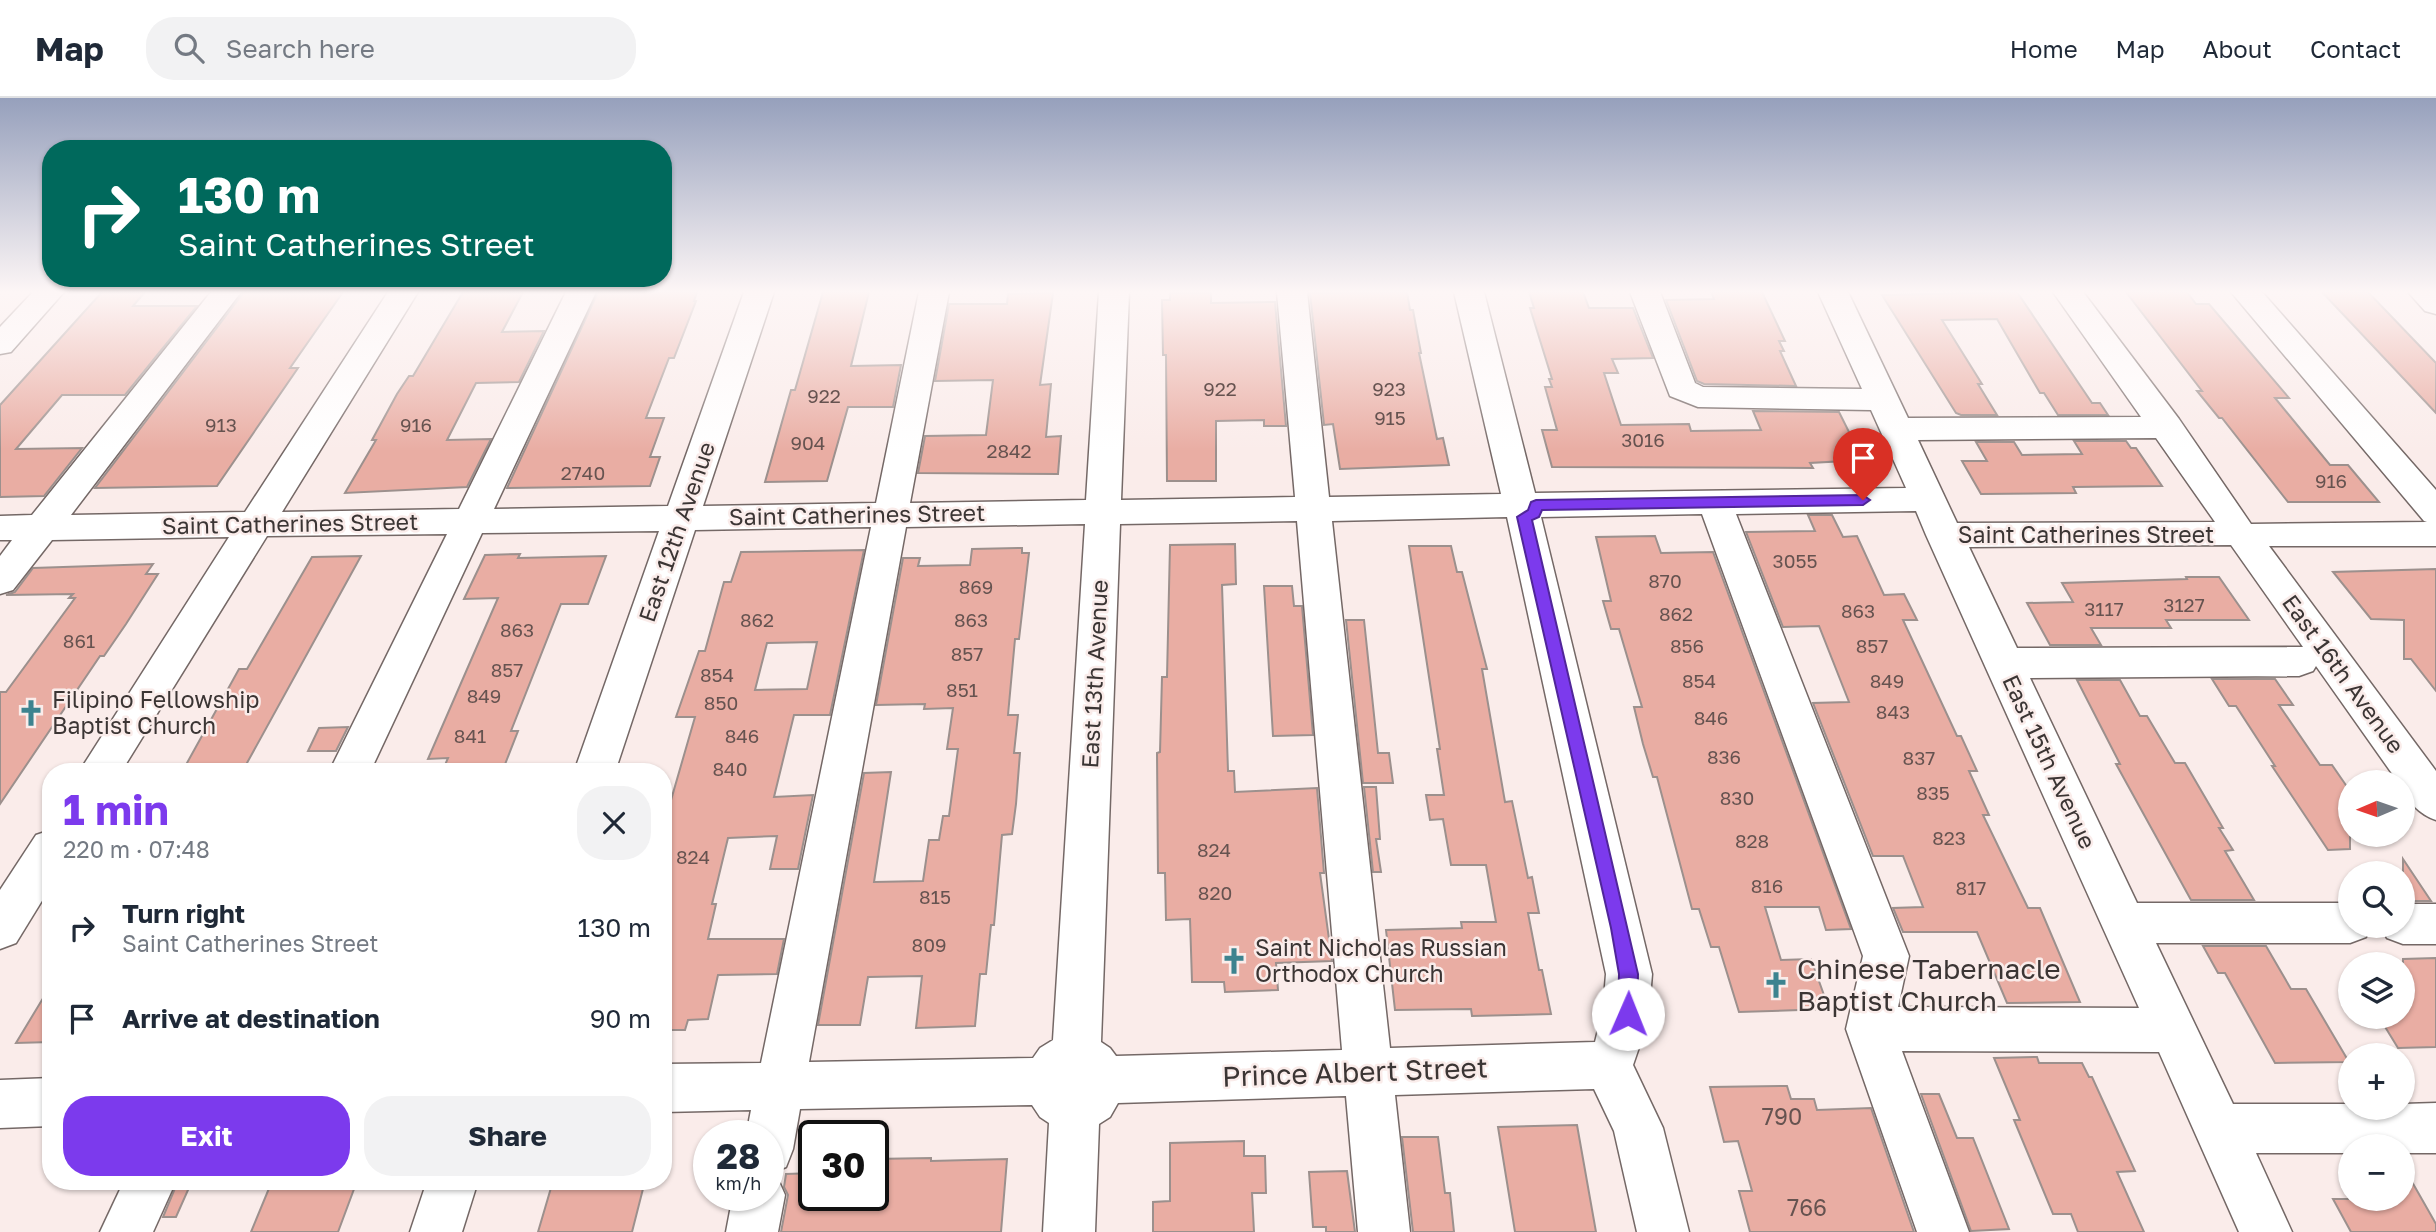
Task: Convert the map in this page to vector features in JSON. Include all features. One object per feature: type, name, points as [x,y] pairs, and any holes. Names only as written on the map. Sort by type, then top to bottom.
[{"type":"street","points":[[0,580],[185,345]]},
{"type":"street","points":[[105,763],[369,345]]},
{"type":"street","points":[[353,763],[555,345]]},
{"type":"street","name":"East 12th Avenue","points":[[597,763],[741,345]]},
{"type":"street","points":[[774,1120],[924,345]]},
{"type":"street","name":"East 13th Avenue","points":[[1069,1232],[1111,345]]},
{"type":"street","points":[[1297,345],[1384,1232]]},
{"type":"street","points":[[1482,345],[1629,974],[1625,1027],[1619,1048],[1608,1065],[1638,1128],[1663,1232]]},
{"type":"street","points":[[1665,345],[1681,389],[1698,397],[1889,414],[2167,427]]},
{"type":"street","name":"East 15th Avenue","points":[[1857,345],[2266,1232]]},
{"type":"street","name":"East 16th Avenue","points":[[2107,345],[2436,803]]},
{"type":"street","points":[[2292,345],[2436,512]]},
{"type":"street","points":[[1715,503],[1886,956],[1870,1028],[1943,1232]]},
{"type":"street","name":"Saint Catherines Street","points":[[0,528],[1715,503],[2242,534],[2436,534]]},
{"type":"street","points":[[2003,663],[2299,661]]},
{"type":"street","points":[[0,929],[42,862]]},
{"type":"street","points":[[2124,923],[2338,923]]},
{"type":"street","points":[[2415,924],[2436,924]]},
{"type":"street","points":[[1870,1028],[2174,1030]]},
{"type":"street","name":"Prince Albert Street","points":[[672,1088],[1075,1082],[1608,1065]]},
{"type":"street","points":[[0,1104],[42,1102]]},
{"type":"street","points":[[2219,1129],[2436,1128]]},
{"type":"street","points":[[126,1232],[147,1190]]},
{"type":"street","points":[[436,1232],[450,1190]]},
{"type":"street","points":[[752,1232],[756,1211]]},
{"type":"building","points":[[54,345],[166,345],[125,395],[62,395],[16,449],[82,448],[44,496],[0,497],[0,405]]},
{"type":"building","points":[[204,345],[306,345],[290,368],[298,368],[217,486],[95,488]]},
{"type":"building","points":[[432,345],[537,345],[519,382],[476,383],[447,440],[491,439],[467,487],[345,493],[376,440],[372,440],[397,394],[409,376],[413,376]]},
{"type":"building","points":[[573,345],[679,345],[674,358],[669,358],[646,418],[664,418],[650,457],[660,457],[650,486],[507,488]]},
{"type":"building","points":[[808,345],[856,345],[851,366],[901,365],[893,407],[848,407],[827,481],[765,482],[791,390],[795,390]]},
{"type":"building","points":[[942,345],[1046,345],[1040,385],[1051,384],[1046,437],[1061,436],[1058,474],[918,473],[925,436],[986,435],[993,380],[935,381]]},
{"type":"building","points":[[1163,345],[1279,345],[1286,426],[1264,426],[1264,420],[1216,421],[1216,481],[1167,481],[1166,355],[1163,355]]},
{"type":"building","points":[[1316,345],[1419,345],[1437,439],[1443,438],[1449,465],[1340,469],[1333,424],[1324,425]]},
{"type":"building","points":[[1541,345],[1648,345],[1653,358],[1612,359],[1618,373],[1604,373],[1621,425],[1689,424],[1691,431],[1761,430],[1753,411],[1839,412],[1863,460],[1810,463],[1813,468],[1552,467],[1542,430],[1557,430],[1545,387],[1552,387],[1549,379],[1552,379]]},
{"type":"building","points":[[1683,345],[1781,345],[1784,351],[1780,351],[1796,386],[1704,384],[1697,381]]},
{"type":"building","points":[[1913,345],[1958,345],[1982,384],[1978,384],[1997,415],[1956,413]]},
{"type":"building","points":[[2012,345],[2053,345],[2092,403],[2100,403],[2108,415],[2058,415],[2044,393],[2040,393]]},
{"type":"building","points":[[2167,345],[2244,345],[2289,398],[2275,398],[2330,465],[2348,465],[2379,502],[2288,502],[2222,418],[2219,418],[2197,391],[2202,391]]},
{"type":"building","points":[[2372,345],[2419,345],[2436,363],[2436,413]]},
{"type":"building","points":[[2074,441],[2126,441],[2131,448],[2136,448],[2162,486],[2073,487],[2076,493],[1981,494],[1962,461],[1987,461],[1976,442],[2014,442],[2022,455],[2082,454]]},
{"type":"building","points":[[1808,515],[1832,515],[1843,537],[1857,536],[1884,595],[1904,594],[1917,620],[1903,620],[1957,736],[1961,736],[1977,771],[1969,771],[1989,815],[1983,815],[2028,908],[2040,908],[2080,1002],[2007,1003],[1977,932],[1903,932],[1893,908],[1923,907],[1903,856],[1873,856],[1813,703],[1849,702],[1819,626],[1783,627],[1746,532],[1815,531]]},
{"type":"building","points":[[1655,536],[1661,553],[1713,552],[1851,929],[1826,930],[1819,907],[1765,907],[1781,960],[1811,959],[1829,1009],[1739,1012],[1719,947],[1711,947],[1699,909],[1692,909],[1657,777],[1653,777],[1634,707],[1642,707],[1619,629],[1611,629],[1603,601],[1611,601],[1596,537]]},
{"type":"building","points":[[1235,544],[1236,584],[1222,585],[1228,771],[1234,771],[1235,792],[1317,788],[1324,873],[1320,873],[1332,961],[1276,963],[1278,990],[1225,992],[1224,982],[1192,982],[1190,919],[1166,920],[1165,873],[1158,873],[1157,753],[1160,752],[1162,677],[1167,677],[1170,545]]},
{"type":"building","points":[[1409,546],[1451,546],[1457,572],[1462,572],[1487,669],[1482,669],[1505,802],[1512,801],[1528,878],[1532,877],[1539,913],[1528,913],[1551,1014],[1472,1016],[1471,1009],[1395,1010],[1386,930],[1462,928],[1461,922],[1496,922],[1486,865],[1451,865],[1443,819],[1430,820],[1426,795],[1444,795],[1437,749],[1440,749]]},
{"type":"building","points":[[1022,548],[1022,553],[1029,553],[1019,639],[1015,639],[1008,715],[1018,715],[1014,753],[1020,753],[1016,804],[1012,834],[1002,835],[994,925],[991,925],[986,974],[980,974],[975,1026],[916,1028],[922,976],[868,977],[860,1025],[818,1025],[864,773],[891,772],[874,882],[923,881],[929,840],[939,840],[943,816],[949,816],[958,749],[947,749],[953,708],[924,709],[925,704],[876,705],[903,558],[920,558],[918,566],[970,565],[972,549]]},
{"type":"building","points":[[864,550],[830,715],[794,715],[774,797],[813,795],[798,869],[770,869],[777,836],[728,838],[712,904],[716,904],[708,939],[784,939],[777,974],[718,975],[708,1019],[688,1020],[685,1030],[672,1030],[672,797],[695,717],[676,717],[699,651],[705,651],[724,582],[731,582],[741,552]],"holes":[[[817,642],[807,689],[755,690],[767,643]]]},
{"type":"building","points":[[520,554],[518,558],[606,556],[588,604],[561,604],[511,731],[518,731],[506,763],[446,763],[448,758],[428,759],[498,598],[464,599],[485,555]]},
{"type":"building","points":[[361,556],[247,763],[187,763],[239,669],[247,669],[312,557]]},
{"type":"building","points":[[153,564],[146,574],[158,574],[0,804],[0,692],[6,692],[75,598],[69,598],[73,594],[6,595],[15,592],[33,568]]},
{"type":"building","points":[[2436,569],[2436,691],[2411,659],[2404,659],[2404,620],[2371,619],[2333,572]]},
{"type":"building","points":[[2186,577],[2219,577],[2249,620],[2166,620],[2171,628],[2091,628],[2101,645],[2050,645],[2027,603],[2073,602],[2062,583],[2187,579]]},
{"type":"building","points":[[1264,586],[1292,586],[1294,606],[1302,606],[1313,735],[1273,736]]},
{"type":"building","points":[[1346,620],[1364,620],[1378,753],[1389,753],[1393,783],[1363,783]]},
{"type":"building","points":[[2212,679],[2275,679],[2293,705],[2279,705],[2320,765],[2332,765],[2338,774],[2338,847],[2350,849],[2328,850],[2236,706],[2229,706]]},
{"type":"building","points":[[2077,680],[2120,680],[2140,716],[2147,716],[2175,763],[2185,763],[2223,828],[2219,828],[2233,850],[2225,851],[2254,900],[2191,900],[2116,764],[2120,764]]},
{"type":"building","points":[[348,727],[336,751],[308,751],[319,728]]},
{"type":"building","points":[[1364,787],[1376,787],[1380,839],[1376,839],[1381,872],[1373,872]]},
{"type":"building","points":[[2415,877],[2431,901],[2415,901]]},
{"type":"building","points":[[2203,946],[2266,946],[2291,989],[2306,989],[2338,1043],[2338,1062],[2275,1063],[2225,973],[2218,973]]},
{"type":"building","points":[[2436,958],[2436,1047],[2415,1048],[2415,1043],[2395,1043],[2386,1029],[2415,1029],[2415,959]]},
{"type":"building","points":[[42,1000],[42,1042],[16,1043]]},
{"type":"building","points":[[2037,1057],[2039,1063],[2082,1063],[2089,1077],[2092,1077],[2135,1171],[2117,1172],[2144,1232],[2078,1232],[2071,1214],[2053,1214],[2014,1120],[2020,1120],[1994,1058]]},
{"type":"building","points":[[1787,1086],[1791,1099],[1814,1099],[1817,1110],[1871,1108],[1914,1232],[1750,1232],[1739,1191],[1752,1191],[1738,1141],[1724,1142],[1710,1087]]},
{"type":"building","points":[[1921,1094],[1939,1094],[1957,1138],[1973,1138],[2009,1229],[1971,1231]]},
{"type":"building","points":[[1577,1125],[1596,1232],[1515,1232],[1498,1127]]},
{"type":"building","points":[[1402,1137],[1438,1137],[1445,1193],[1450,1193],[1454,1232],[1413,1232]]},
{"type":"building","points":[[1244,1141],[1244,1156],[1265,1156],[1266,1193],[1252,1193],[1254,1232],[1153,1232],[1153,1202],[1170,1201],[1170,1143]]},
{"type":"building","points":[[931,1158],[931,1161],[1007,1159],[1001,1232],[781,1232],[788,1195],[784,1187],[786,1174],[798,1174],[798,1211],[889,1211],[889,1159]]},
{"type":"building","points":[[1347,1171],[1355,1232],[1326,1232],[1326,1227],[1313,1227],[1309,1172]]},
{"type":"building","points":[[2415,1187],[2436,1224],[2436,1232],[2351,1232],[2340,1211],[2415,1211]]},
{"type":"building","points":[[174,1190],[188,1190],[176,1217],[163,1217]]},
{"type":"building","points":[[268,1190],[354,1190],[338,1232],[251,1232]]},
{"type":"building","points":[[550,1190],[643,1190],[632,1232],[538,1232]]},
{"type":"place","name":"Filipino Fellowship Baptist Church","points":[[31,713]]},
{"type":"place","name":"Saint Nicholas Russian Orthodox Church","points":[[1234,961]]},
{"type":"place","name":"Chinese Tabernacle Baptist Church","points":[[1776,985]]},
{"type":"route","points":[[1628,1014],[1629,974],[1620,928],[1524,517],[1534,513],[1536,505],[1863,500]]}]
